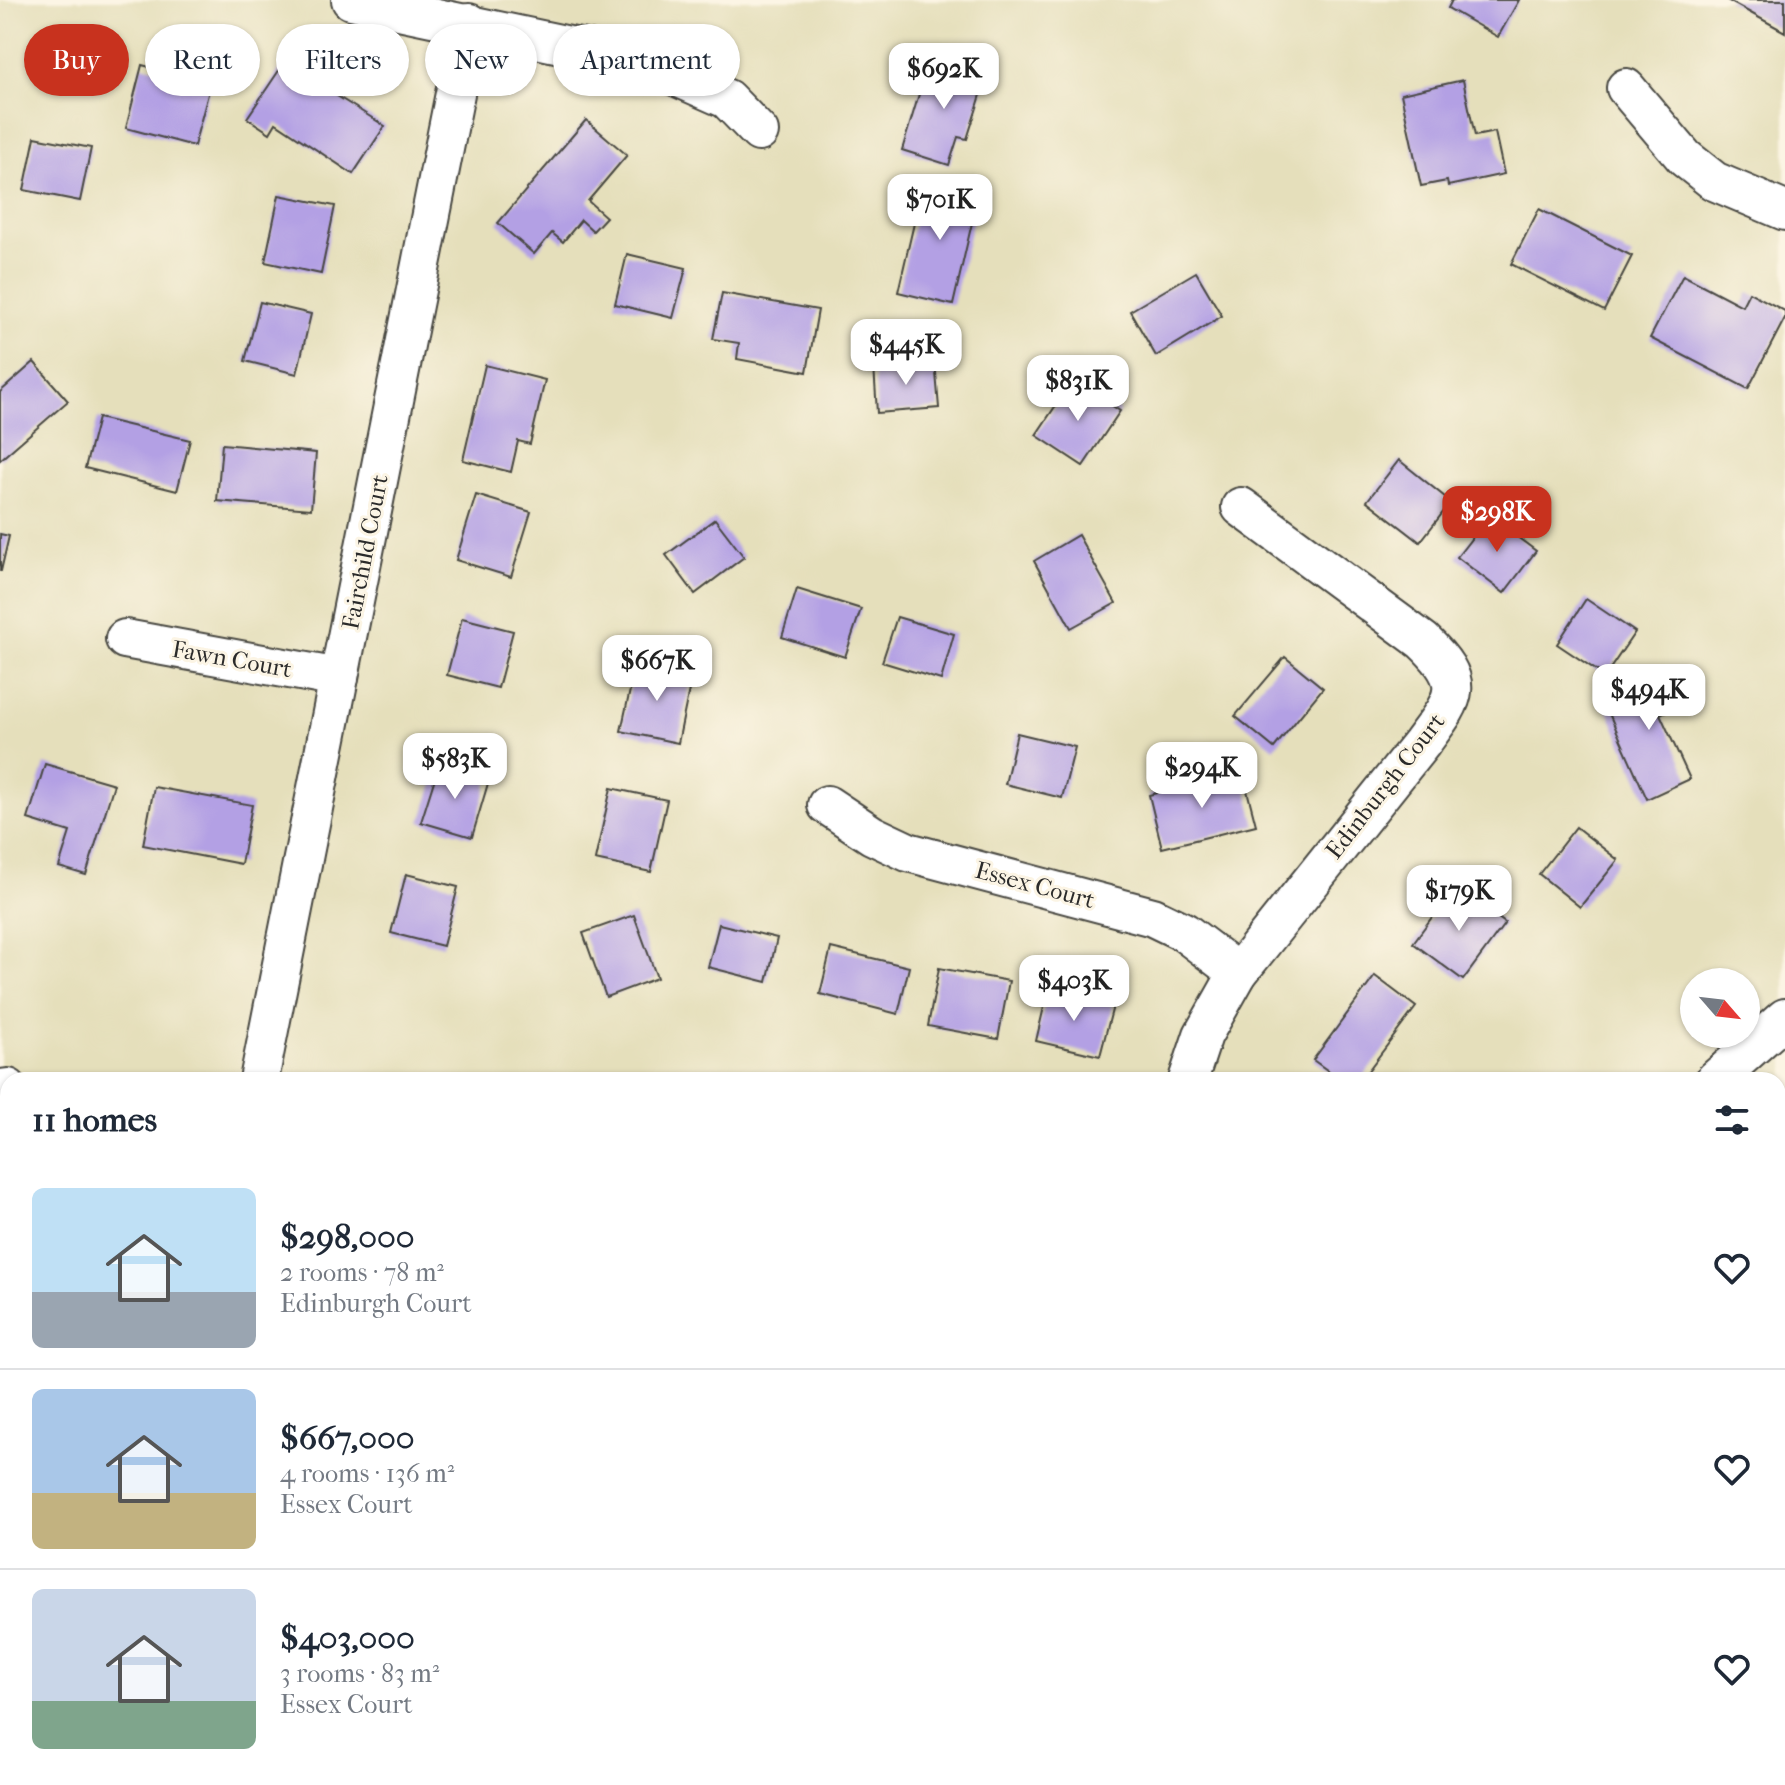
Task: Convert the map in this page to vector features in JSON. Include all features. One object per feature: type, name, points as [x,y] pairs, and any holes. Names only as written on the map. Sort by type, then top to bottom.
[{"type":"street","points":[[351,0],[641,61],[672,72],[727,99],[759,132]]},
{"type":"street","name":"Fairchild Court","points":[[261,1072],[469,23]]},
{"type":"street","points":[[1626,88],[1685,158],[1714,181],[1785,211]]},
{"type":"street","name":"Edinburgh Court","points":[[1191,1072],[1203,1035],[1238,973],[1444,713],[1452,694],[1452,677],[1447,664],[1423,641],[1241,507]]},
{"type":"street","name":"Fawn Court","points":[[125,639],[339,678]]},
{"type":"street","name":"Essex Court","points":[[827,805],[872,835],[908,852],[1153,917],[1184,932],[1238,973]]},
{"type":"street","points":[[1724,1072],[1785,1018]]},
{"type":"building","points":[[1452,0],[1519,0],[1498,37],[1448,8]]},
{"type":"building","points":[[1727,0],[1785,0],[1785,32]]},
{"type":"building","points":[[930,58],[987,76],[967,139],[958,137],[949,165],[902,150]]},
{"type":"building","points":[[142,65],[145,66],[145,96],[207,96],[194,146],[126,128]]},
{"type":"building","points":[[276,75],[276,96],[337,96],[385,126],[353,174],[276,123],[270,133],[247,118]]},
{"type":"building","points":[[1463,80],[1475,136],[1495,132],[1504,174],[1448,186],[1447,181],[1421,186],[1401,94]]},
{"type":"building","points":[[586,120],[627,155],[588,201],[606,217],[593,231],[581,220],[563,242],[552,233],[534,254],[498,223]]},
{"type":"building","points":[[35,137],[91,148],[80,201],[24,190]]},
{"type":"building","points":[[930,177],[980,188],[953,305],[898,292],[915,219],[920,220]]},
{"type":"building","points":[[279,195],[335,206],[321,274],[265,262]]},
{"type":"building","points":[[1539,209],[1632,256],[1604,311],[1511,264]]},
{"type":"building","points":[[627,254],[686,268],[673,318],[615,304]]},
{"type":"building","points":[[1196,272],[1222,316],[1156,356],[1130,311]]},
{"type":"building","points":[[1683,275],[1742,306],[1749,292],[1785,311],[1785,318],[1748,389],[1650,338]]},
{"type":"building","points":[[722,293],[818,310],[807,372],[737,359],[739,343],[713,339]]},
{"type":"building","points":[[260,302],[311,314],[297,374],[245,361]]},
{"type":"building","points":[[935,361],[939,408],[877,413],[874,366]]},
{"type":"building","points":[[34,362],[68,401],[0,460],[0,392]]},
{"type":"building","points":[[485,365],[545,380],[530,444],[518,441],[511,472],[463,460]]},
{"type":"building","points":[[1073,380],[1120,411],[1083,466],[1036,435]]},
{"type":"building","points":[[98,418],[190,440],[177,491],[85,468]]},
{"type":"building","points":[[222,444],[316,453],[311,509],[217,501]]},
{"type":"building","points":[[1399,460],[1451,502],[1420,542],[1367,501]]},
{"type":"building","points":[[476,495],[531,512],[511,577],[456,560]]},
{"type":"building","points":[[1489,516],[1536,551],[1504,593],[1457,557]]},
{"type":"building","points":[[715,519],[744,557],[695,594],[666,555]]},
{"type":"building","points":[[0,534],[9,536],[1,571],[0,571]]},
{"type":"building","points":[[1078,535],[1116,603],[1071,628],[1034,561]]},
{"type":"building","points":[[797,589],[861,609],[845,657],[782,637]]},
{"type":"building","points":[[1586,599],[1635,632],[1605,676],[1557,644]]},
{"type":"building","points":[[897,617],[954,634],[941,680],[882,662]]},
{"type":"building","points":[[462,618],[513,631],[498,688],[447,675]]},
{"type":"building","points":[[1285,657],[1323,688],[1274,748],[1235,716]]},
{"type":"building","points":[[636,663],[692,675],[678,743],[621,731]]},
{"type":"building","points":[[1668,670],[1683,703],[1660,714],[1690,779],[1647,799],[1603,700]]},
{"type":"building","points":[[1017,733],[1075,747],[1062,798],[1005,784]]},
{"type":"building","points":[[45,764],[114,784],[86,875],[59,867],[70,832],[28,819]]},
{"type":"building","points":[[439,765],[489,780],[472,837],[421,822]]},
{"type":"building","points":[[1242,771],[1256,825],[1162,848],[1149,795]]},
{"type":"building","points":[[154,787],[252,805],[241,864],[143,845]]},
{"type":"building","points":[[611,788],[667,800],[651,872],[595,860]]},
{"type":"building","points":[[1576,827],[1618,860],[1580,907],[1539,874]]},
{"type":"building","points":[[406,874],[458,887],[443,946],[391,933]]},
{"type":"building","points":[[1455,886],[1505,923],[1463,980],[1413,943]]},
{"type":"building","points":[[634,915],[657,978],[606,997],[583,933]]},
{"type":"building","points":[[719,924],[777,938],[767,982],[708,967]]},
{"type":"building","points":[[831,948],[909,967],[898,1014],[820,994]]},
{"type":"building","points":[[939,968],[1009,981],[998,1039],[928,1026]]},
{"type":"building","points":[[1375,976],[1416,1007],[1367,1072],[1330,1072],[1313,1060]]},
{"type":"building","points":[[1048,990],[1113,1006],[1100,1056],[1036,1041]]}]
